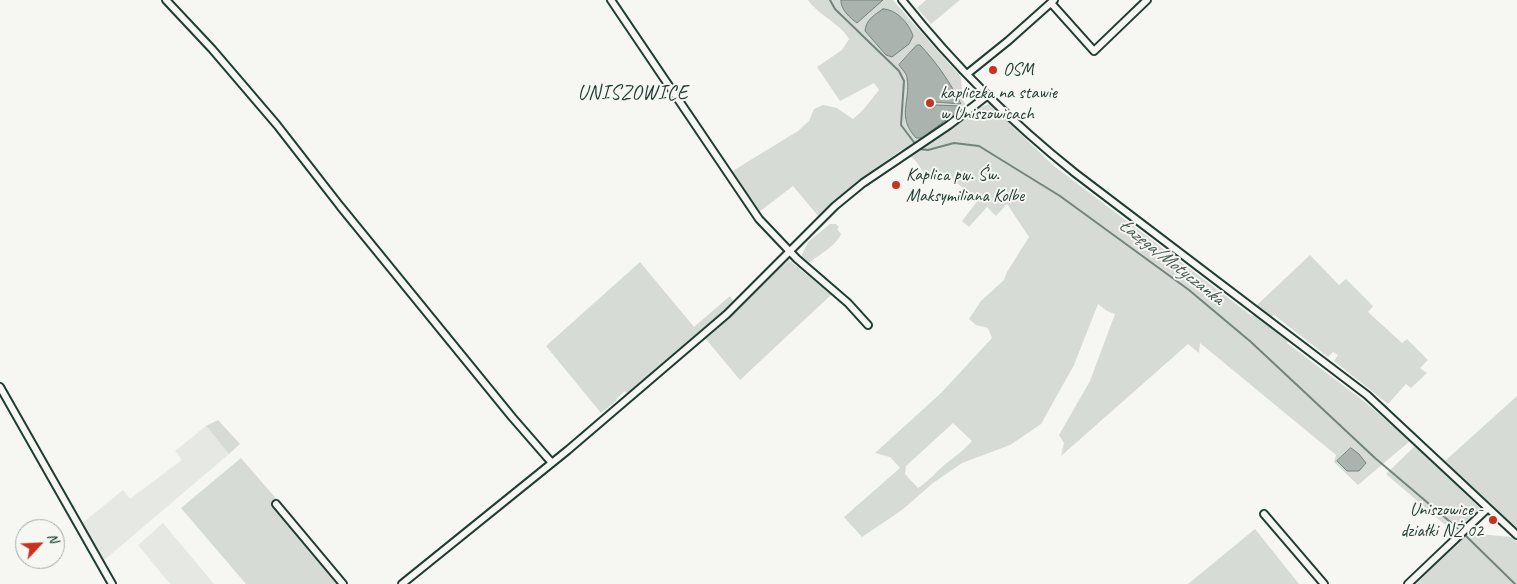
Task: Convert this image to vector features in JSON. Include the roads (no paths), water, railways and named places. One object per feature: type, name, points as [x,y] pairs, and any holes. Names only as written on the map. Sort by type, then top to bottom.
[{"type":"street","points":[[166,0],[212,49],[277,125],[340,206],[512,417],[552,463]]},
{"type":"street","points":[[611,0],[759,219],[797,259],[848,303],[868,326]]},
{"type":"street","points":[[902,0],[967,74],[1064,164],[1367,395],[1517,535]]},
{"type":"street","points":[[967,74],[1053,2],[1094,51],[1147,0]]},
{"type":"street","points":[[402,584],[552,463],[727,314],[835,206],[888,165],[922,144],[988,95]]},
{"type":"street","points":[[0,387],[112,584]]},
{"type":"street","points":[[276,504],[343,584]]},
{"type":"street","points":[[1408,584],[1488,508]]},
{"type":"street","points":[[1264,514],[1324,584]]},
{"type":"waterway","name":"Łazęga/Motyczanka","points":[[830,0],[835,9],[899,71],[904,81],[901,125],[916,145]]},
{"type":"waterway","name":"Łazęga/Motyczanka","points":[[919,149],[928,150],[954,143],[979,146],[1060,196],[1189,290],[1251,342],[1375,458],[1461,531]]},
{"type":"waterway","name":"Łazęga/Motyczanka","points":[[1464,534],[1515,584]]},
{"type":"place","name":"OSM","points":[[993,70]]},
{"type":"place","name":"kapliczka na stawie w Uniszowicach","points":[[930,103]]},
{"type":"place","name":"Kaplica pw. Św. Maksymiliana Kolbe","points":[[896,185]]},
{"type":"place","name":"Uniszowice - działki NŻ 02","points":[[1493,520]]},
{"type":"district","name":"UNISZOWICE","points":[[633,94]]}]
